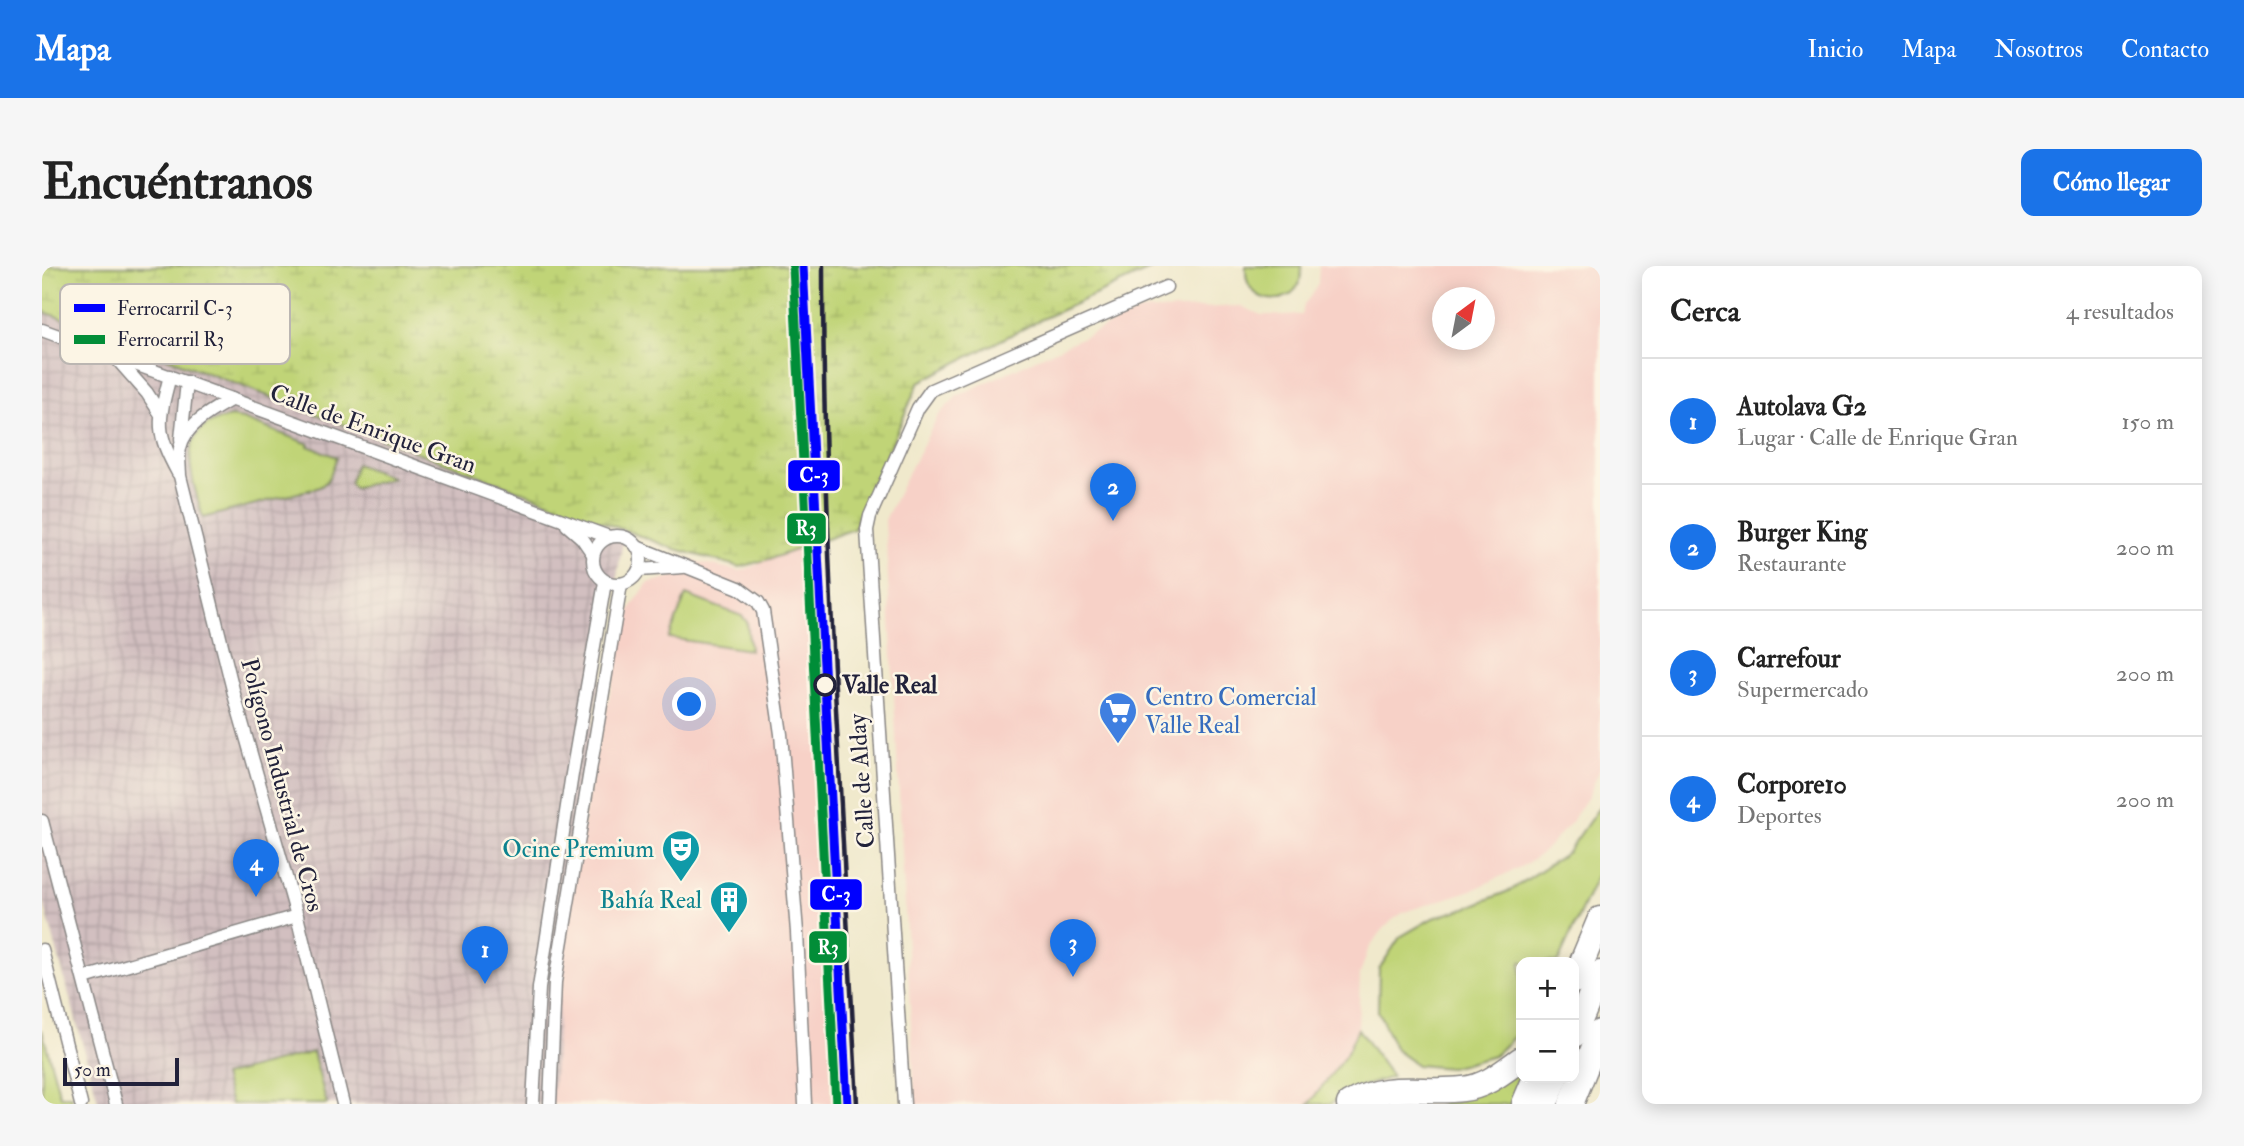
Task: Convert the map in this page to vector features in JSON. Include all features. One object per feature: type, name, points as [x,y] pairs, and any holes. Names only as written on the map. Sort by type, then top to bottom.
[{"type":"highway","points":[[1579,969],[1600,919]]},
{"type":"highway","points":[[1579,1023],[1600,973]]},
{"type":"highway","points":[[1571,1104],[1600,1032]]},
{"type":"highway","points":[[1349,1104],[1366,1095],[1385,1090],[1464,1089],[1496,1077],[1516,1063]]},
{"type":"highway","points":[[1589,1104],[1600,1077]]},
{"type":"highway","points":[[1524,1104],[1533,1083]]},
{"type":"highway","points":[[1545,1104],[1554,1083]]},
{"type":"highway","points":[[1376,1104],[1413,1104]]},
{"type":"street","name":"Calle de Alday","points":[[904,1104],[868,544],[870,516],[918,408],[931,390],[1166,287]]},
{"type":"street","name":"Polígono Industrial de Cros","points":[[42,330],[60,336]]},
{"type":"street","name":"Polígono Industrial de Cros","points":[[122,364],[160,413]]},
{"type":"street","name":"Polígono Industrial de Cros","points":[[137,364],[170,376],[160,413],[159,431],[180,477],[236,698],[297,916],[343,1104]]},
{"type":"street","name":"Calle de Enrique Gran","points":[[170,376],[609,537]]},
{"type":"street","name":"Polígono Industrial de Cros","points":[[180,477],[180,446],[187,382]]},
{"type":"street","points":[[180,446],[203,416],[232,399]]},
{"type":"street","name":"Calle de Enrique Gran","points":[[561,520],[582,538],[593,554]]},
{"type":"street","points":[[637,547],[642,562],[635,577],[621,584],[605,582],[594,570],[593,554],[596,547],[609,537],[624,537],[637,547],[739,588],[758,602],[765,621],[777,701],[797,932],[805,1104]]},
{"type":"street","points":[[639,570],[684,567]]},
{"type":"street","points":[[533,1104],[539,988],[605,582]]},
{"type":"street","points":[[550,1104],[555,982],[621,584]]},
{"type":"street","points":[[42,821],[116,1104]]},
{"type":"street","points":[[84,978],[297,916]]},
{"type":"street","points":[[42,950],[82,1104]]},
{"type":"shaded area","points":[[1319,266],[1600,266],[1600,769],[1588,797],[1568,826],[1543,852],[1524,865],[1475,889],[1404,912],[1381,932],[1368,950],[1360,974],[1358,1029],[1346,1055],[1309,1104],[915,1104],[885,520],[902,485],[938,416],[957,396],[1139,311],[1241,306],[1261,315],[1302,315],[1304,304],[1318,283]]},
{"type":"shaded area","points":[[42,311],[60,318],[60,364],[183,364],[407,448],[624,534],[569,867],[552,1104],[99,1104],[42,896]]},
{"type":"shaded area","points":[[807,545],[832,1104],[552,1104],[557,984],[592,770],[630,609],[648,583],[675,576],[684,559],[741,571]]},
{"type":"green space","points":[[42,266],[1158,266],[1044,318],[919,382],[854,529],[740,567],[672,548],[183,364],[290,364],[290,284],[60,284],[60,318],[42,311]]},
{"type":"green space","points":[[1246,266],[1301,266],[1300,280],[1294,291],[1285,297],[1263,298],[1247,281]]},
{"type":"green space","points":[[232,417],[309,444],[308,446],[337,457],[328,480],[317,488],[203,518],[191,470],[193,441],[200,430],[213,422]]},
{"type":"green space","points":[[356,464],[393,478],[354,488],[350,483]]},
{"type":"green space","points":[[686,595],[742,616],[747,622],[750,650],[669,638]]},
{"type":"green space","points":[[1600,806],[1600,869],[1560,957],[1516,957],[1516,1035],[1494,1056],[1450,1068],[1417,1065],[1396,1050],[1378,1011],[1379,969],[1400,937],[1433,918],[1511,890],[1568,852]]},
{"type":"green space","points":[[1358,1029],[1392,1077],[1352,1090],[1330,1104],[1309,1104],[1346,1055]]},
{"type":"green space","points":[[42,1030],[60,1096],[71,1096],[71,1104],[42,1104]]},
{"type":"green space","points":[[313,1052],[327,1104],[231,1104],[223,1076]]},
{"type":"green space","points":[[1516,1073],[1516,1083],[1527,1083],[1518,1104],[1443,1104],[1434,1098]]},
{"type":"railway","points":[[823,266],[830,581],[857,1104]]},
{"type":"rail line","name":"C-3","points":[[803,266],[847,1104]]},
{"type":"rail line","name":"R3","points":[[793,267],[836,1104]]},
{"type":"place","name":"Burger King","points":[[1113,521]]},
{"type":"place","name":"Valle Real","points":[[825,685]]},
{"type":"place","name":"Centro Comercial Valle Real","points":[[1118,745]]},
{"type":"place","name":"Ocine Premium","points":[[681,883]]},
{"type":"place","name":"Corpore10","points":[[256,897]]},
{"type":"place","name":"Bahía Real","points":[[729,934]]},
{"type":"place","name":"Carrefour","points":[[1073,977]]},
{"type":"place","name":"Autolava G2","points":[[485,984]]}]
